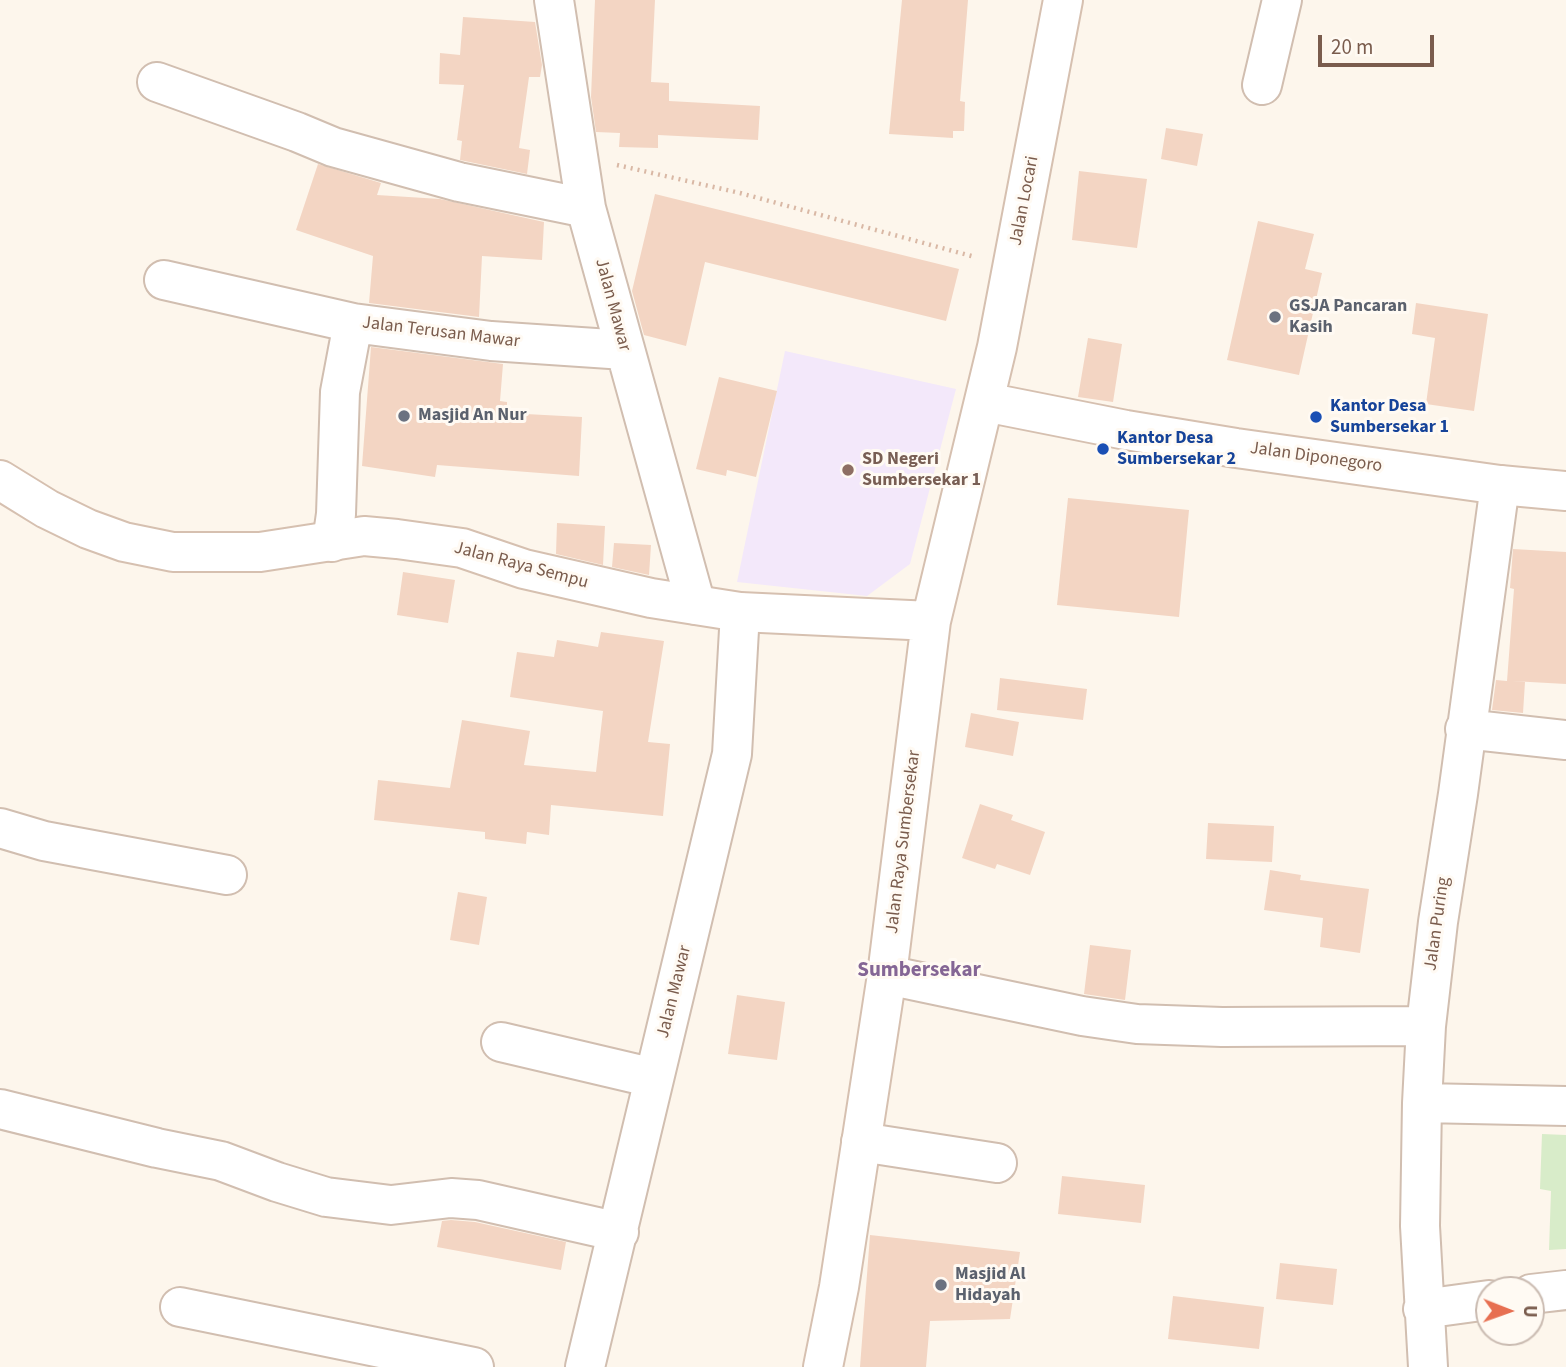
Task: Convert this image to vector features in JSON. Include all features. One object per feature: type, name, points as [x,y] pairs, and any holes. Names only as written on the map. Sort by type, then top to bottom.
[{"type":"street","name":"Jalan Locari","points":[[985,402],[1063,0]]},
{"type":"street","points":[[1262,85],[1282,0]]},
{"type":"street","name":"Jalan Mawar","points":[[547,2],[586,208],[696,605]]},
{"type":"street","points":[[157,82],[285,127],[333,147],[459,182],[586,208]]},
{"type":"street","points":[[164,280],[353,323]]},
{"type":"street","name":"Jalan Terusan Mawar","points":[[332,542],[336,514],[340,392],[353,323],[491,341],[625,350]]},
{"type":"street","name":"Jalan Diponegoro","points":[[985,402],[1126,430],[1500,485],[1566,491]]},
{"type":"street","name":"Jalan Raya Sumbersekar","points":[[823,1367],[839,1287],[887,975],[931,621],[985,402]]},
{"type":"street","name":"Jalan Raya Sempu","points":[[0,480],[88,530],[160,550],[204,553],[260,552],[364,536],[462,548],[524,569],[580,583],[740,612],[931,621]]},
{"type":"street","name":"Jalan Puring","points":[[1427,1367],[1420,1226],[1426,1026],[1437,922],[1458,794],[1500,485]]},
{"type":"street","name":"Jalan Mawar","points":[[585,1367],[732,754],[740,612]]},
{"type":"street","points":[[1465,729],[1566,740]]},
{"type":"street","points":[[0,828],[44,841],[227,875]]},
{"type":"street","points":[[887,975],[1082,1016],[1137,1024],[1222,1027],[1426,1026]]},
{"type":"street","points":[[501,1042],[654,1078]]},
{"type":"street","points":[[1422,1103],[1566,1106]]},
{"type":"street","points":[[0,1109],[221,1161],[277,1182],[326,1196],[390,1205],[451,1198],[478,1200],[619,1232]]},
{"type":"street","points":[[861,1142],[997,1163]]},
{"type":"street","points":[[1545,1292],[1566,1290]]},
{"type":"street","points":[[1423,1309],[1475,1302]]},
{"type":"street","points":[[180,1307],[474,1367]]},
{"type":"path","points":[[578,156],[740,193],[1013,267]]},
{"type":"shaded area","name":"SD Negeri Sumbersekar 1","points":[[785,351],[956,389],[910,564],[867,596],[737,582]]},
{"type":"green space","points":[[1542,1134],[1566,1135],[1566,1249],[1549,1250],[1551,1191],[1540,1189]]},
{"type":"building","points":[[595,0],[655,0],[651,82],[669,83],[669,101],[760,106],[758,140],[658,135],[658,148],[619,147],[620,133],[596,132],[591,97]]},
{"type":"building","points":[[902,0],[968,0],[960,101],[965,102],[964,131],[953,131],[953,138],[889,134]]},
{"type":"building","points":[[463,17],[535,22],[542,65],[540,77],[529,77],[519,148],[530,150],[527,174],[460,160],[462,141],[457,140],[464,85],[439,84],[440,53],[460,55]]},
{"type":"building","points":[[1166,128],[1203,134],[1197,166],[1161,159]]},
{"type":"building","points":[[318,164],[381,183],[377,195],[440,199],[544,222],[542,260],[482,256],[479,317],[369,303],[373,256],[296,230]]},
{"type":"building","points":[[1079,171],[1147,179],[1137,248],[1072,240]]},
{"type":"building","points":[[655,194],[959,269],[946,321],[705,262],[686,346],[644,335],[632,291]]},
{"type":"building","name":"GSJA Pancaran Kasih","points":[[1258,221],[1314,234],[1305,269],[1322,273],[1299,375],[1227,360]]},
{"type":"building","points":[[1416,303],[1488,314],[1474,411],[1426,404],[1435,338],[1412,334]]},
{"type":"building","points":[[1088,338],[1122,344],[1113,402],[1078,397]]},
{"type":"building","points":[[371,347],[503,364],[500,401],[507,402],[507,413],[582,417],[579,476],[437,465],[435,477],[362,466]]},
{"type":"building","points":[[719,377],[777,391],[756,477],[727,470],[726,476],[696,469]]},
{"type":"building","points":[[1068,498],[1189,510],[1179,617],[1057,605]]},
{"type":"building","points":[[557,523],[605,526],[603,565],[556,554]]},
{"type":"building","points":[[614,543],[651,545],[649,575],[612,567]]},
{"type":"building","points":[[1513,549],[1566,552],[1566,684],[1512,681],[1525,682],[1523,713],[1492,710],[1496,680],[1507,681],[1514,589],[1510,588]]},
{"type":"building","points":[[403,572],[455,580],[448,623],[397,615]]},
{"type":"building","points":[[601,632],[664,641],[648,742],[670,744],[663,816],[551,805],[549,835],[527,832],[526,844],[485,839],[485,832],[374,820],[378,780],[450,788],[462,720],[530,731],[524,765],[596,772],[603,711],[510,697],[517,652],[554,657],[557,640],[598,647]]},
{"type":"building","points":[[1000,678],[1087,689],[1083,720],[997,710]]},
{"type":"building","points":[[971,713],[1019,722],[1013,756],[965,747]]},
{"type":"building","points":[[980,804],[1013,815],[1011,820],[1045,832],[1030,875],[997,864],[995,869],[962,858]]},
{"type":"building","points":[[1208,823],[1274,826],[1272,862],[1206,859]]},
{"type":"building","points":[[1270,870],[1301,875],[1300,880],[1369,889],[1360,953],[1320,947],[1323,918],[1264,910]]},
{"type":"building","points":[[458,892],[487,897],[479,945],[450,940]]},
{"type":"building","points":[[1090,945],[1131,950],[1125,1000],[1084,994]]},
{"type":"building","points":[[737,995],[785,1002],[777,1060],[728,1054]]},
{"type":"building","points":[[1062,1176],[1145,1185],[1141,1223],[1058,1214]]},
{"type":"building","points":[[442,1221],[475,1222],[566,1242],[561,1270],[437,1247]]},
{"type":"building","name":"Masjid Al Hidayah","points":[[870,1235],[1020,1252],[1010,1319],[930,1321],[926,1367],[860,1367]]},
{"type":"building","points":[[1280,1263],[1337,1269],[1333,1305],[1276,1299]]},
{"type":"building","points":[[1173,1296],[1264,1307],[1259,1349],[1168,1339]]},
{"type":"place","name":"GSJA Pancaran Kasih","points":[[1275,317]]},
{"type":"place","name":"Masjid An Nur","points":[[404,416]]},
{"type":"place","name":"Kantor Desa Sumbersekar 1","points":[[1316,417]]},
{"type":"place","name":"Kantor Desa Sumbersekar 2","points":[[1103,449]]},
{"type":"place","name":"SD Negeri Sumbersekar 1","points":[[848,470]]},
{"type":"place","name":"Masjid Al Hidayah","points":[[941,1285]]},
{"type":"district","name":"Sumbersekar","points":[[919,971]]}]
